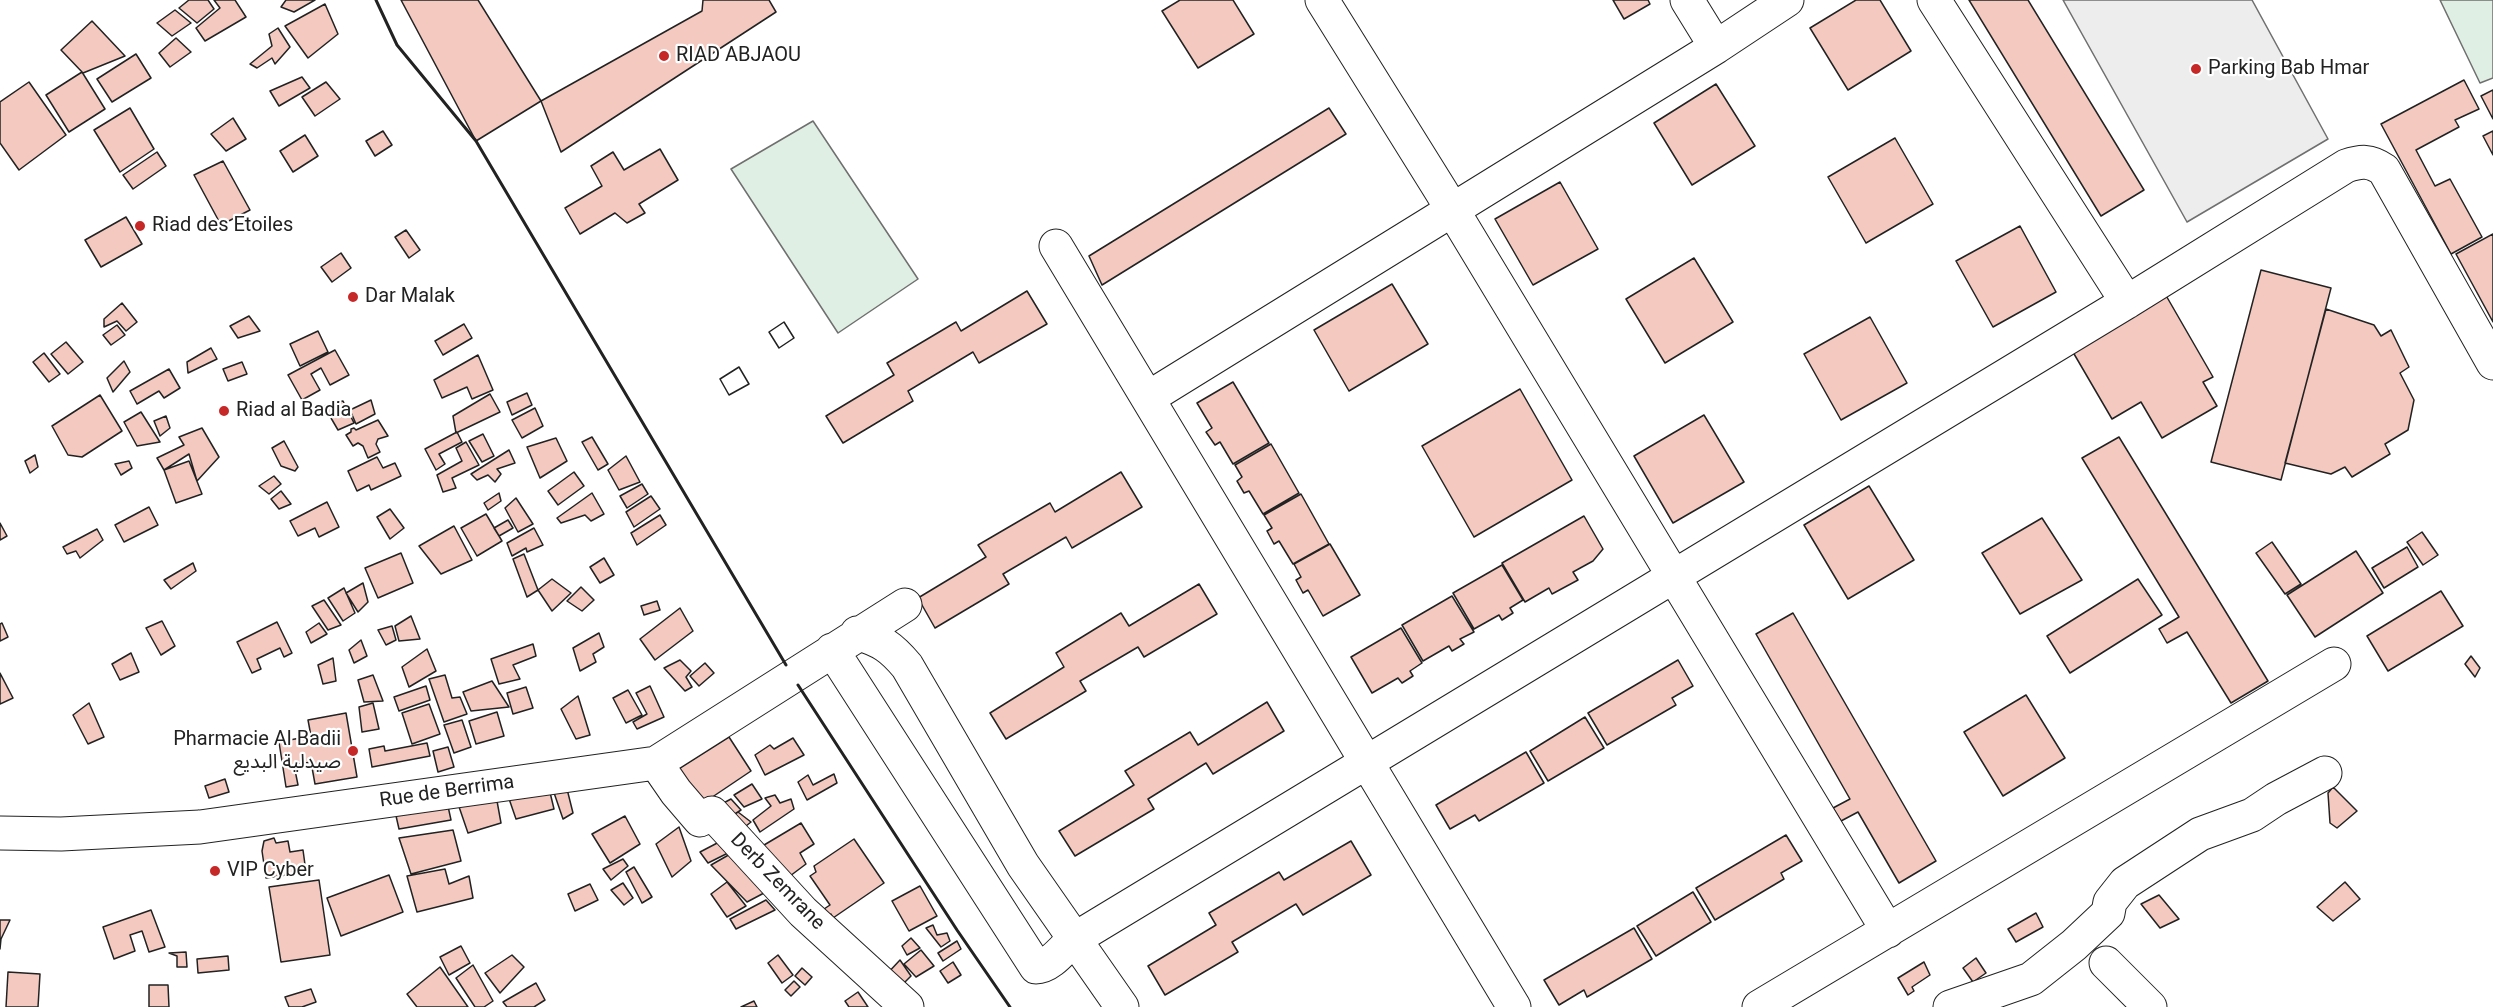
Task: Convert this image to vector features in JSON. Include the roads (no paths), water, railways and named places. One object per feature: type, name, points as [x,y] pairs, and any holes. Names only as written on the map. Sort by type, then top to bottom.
[{"type":"street","points":[[1322,0],[1452,210],[1888,931]]},
{"type":"street","points":[[1687,0],[1716,47]]},
{"type":"street","points":[[1148,398],[1716,47],[1787,0]]},
{"type":"street","points":[[1934,0],[2127,302]]},
{"type":"street","points":[[1122,1007],[1073,940],[1023,865],[907,666],[891,647],[876,639],[845,642],[1036,967],[1047,965],[1073,940],[1366,760],[2127,302],[2346,166],[2358,162],[2373,162],[2384,170],[2493,363]]},
{"type":"street","points":[[1056,246],[1514,1007]]},
{"type":"street","name":"Rue de Berrima","points":[[0,833],[61,834],[200,827],[656,763],[905,605]]},
{"type":"street","points":[[1759,1007],[2334,664]]},
{"type":"street","name":"Derb Zemrane","points":[[656,763],[676,792],[700,820],[712,813],[803,912],[907,1007]]},
{"type":"street","points":[[1950,1007],[2031,980],[2074,945],[2108,913],[2110,902],[2125,883],[2200,834],[2252,815],[2276,799],[2325,773]]},
{"type":"street","points":[[2106,963],[2150,1007]]},
{"type":"place","name":"RIAD ABJAOU","points":[[664,56]]},
{"type":"place","name":"Parking Bab Hmar","points":[[2196,69]]},
{"type":"place","name":"Riad des Etoiles","points":[[140,226]]},
{"type":"place","name":"Dar Malak","points":[[353,297]]},
{"type":"place","name":"Riad al Badia","points":[[224,411]]},
{"type":"place","name":"Pharmacie Al Badii صيدلية البديع","points":[[353,751]]},
{"type":"place","name":"VIP Cyber","points":[[215,871]]}]
